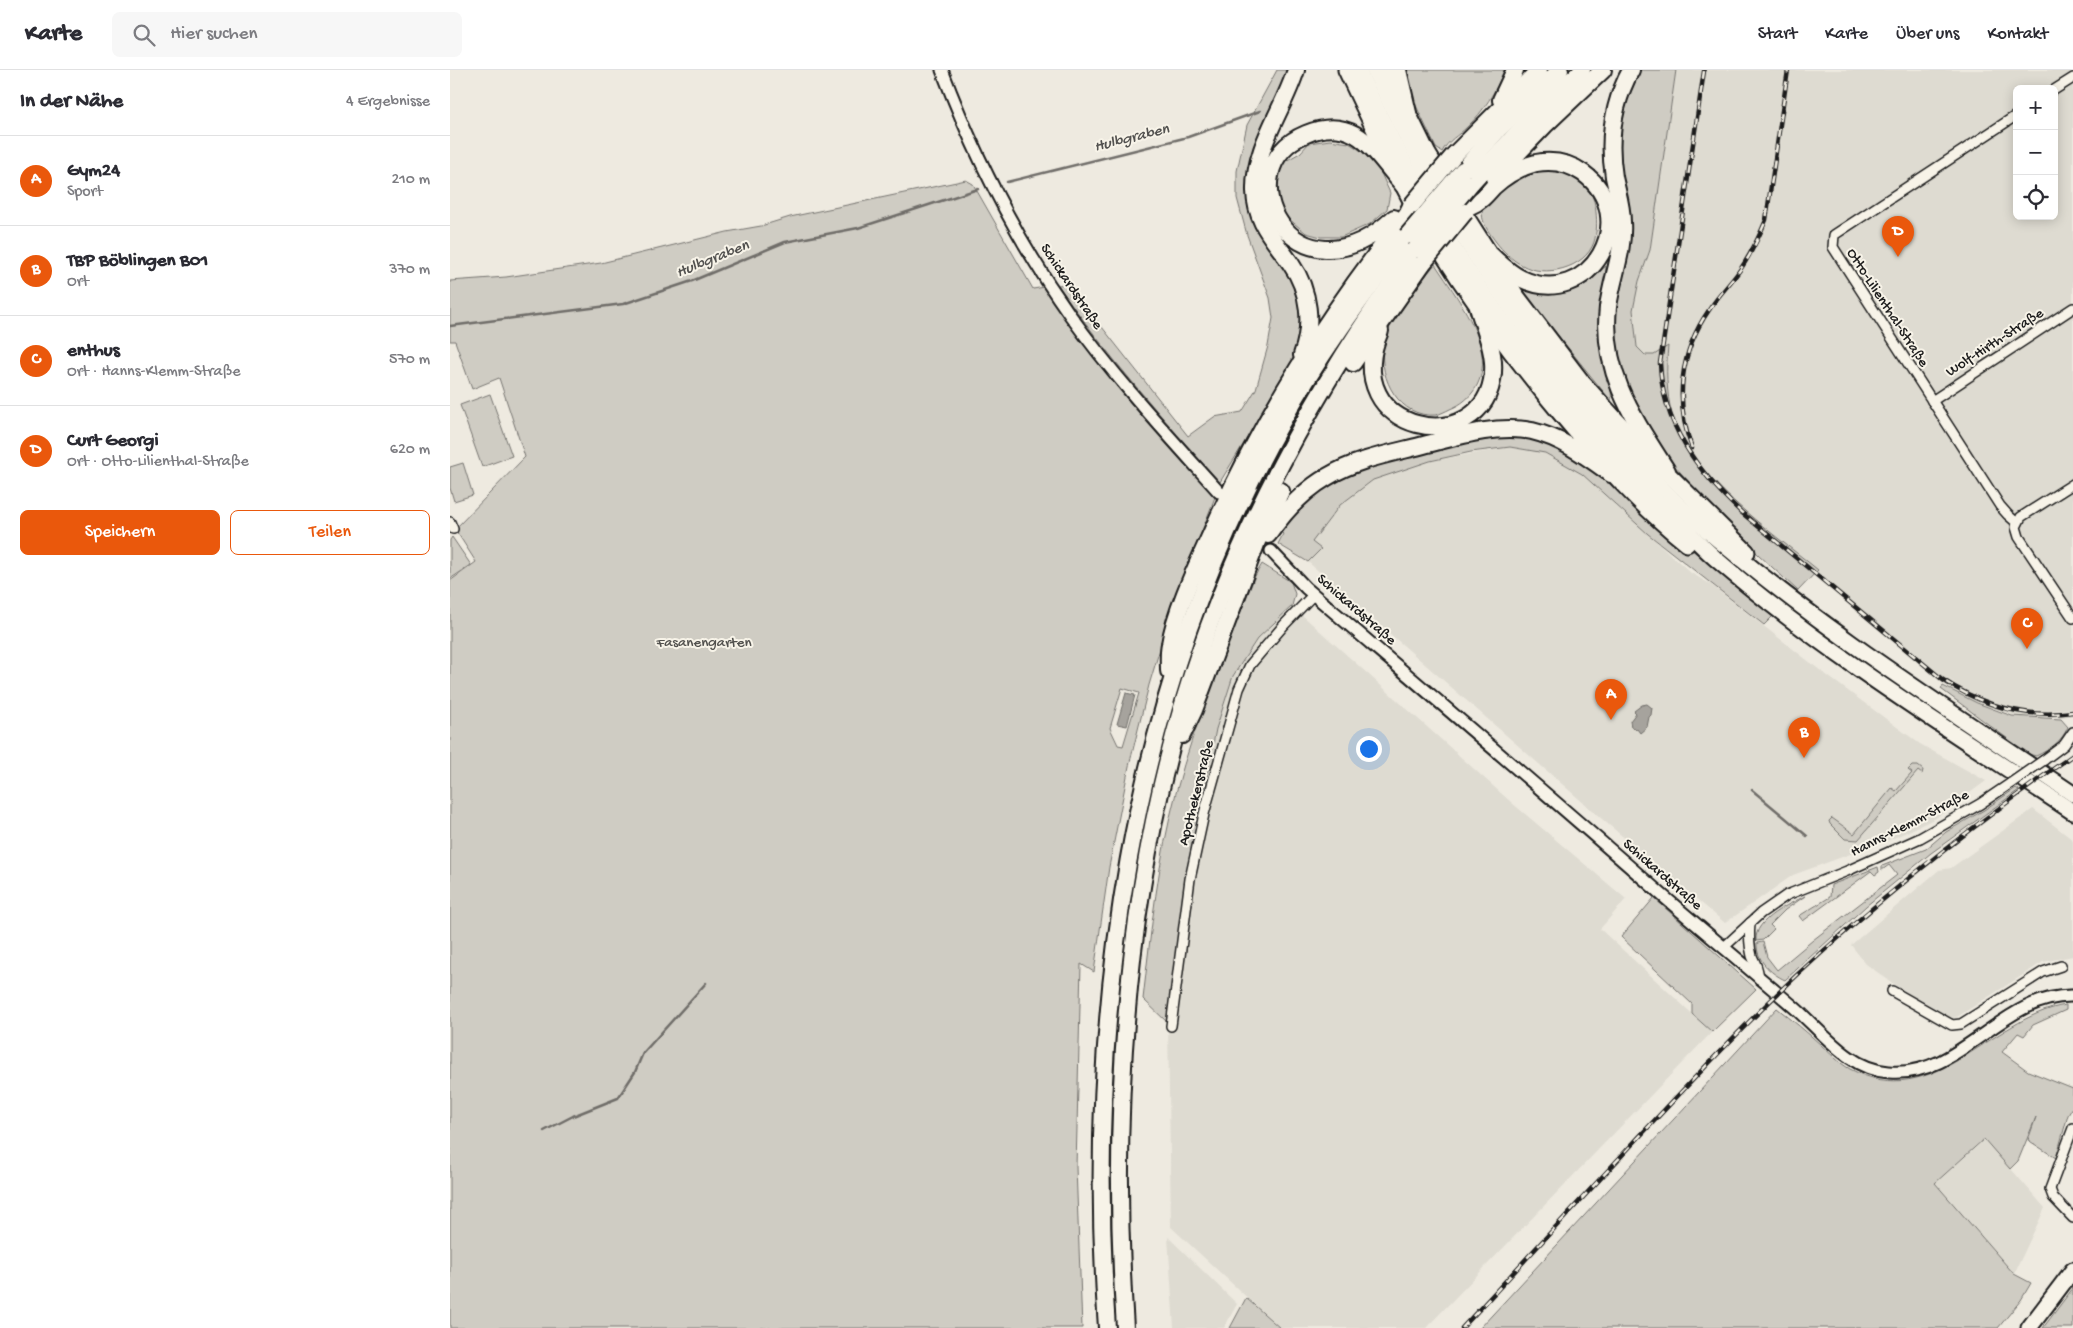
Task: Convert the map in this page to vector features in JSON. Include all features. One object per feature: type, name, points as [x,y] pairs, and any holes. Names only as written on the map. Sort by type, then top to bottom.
[{"type":"highway","points":[[1296,70],[1286,98],[1265,141],[1257,170],[1255,190],[1258,210],[1265,229],[1297,274],[1306,298],[1308,330],[1298,366]]},
{"type":"highway","points":[[1398,70],[1408,113]]},
{"type":"highway","points":[[1495,113],[1515,70]]},
{"type":"highway","points":[[1478,307],[1492,351],[1493,373],[1489,391],[1478,407],[1460,421],[1439,427],[1428,427],[1410,423],[1392,412],[1378,394],[1373,379],[1372,364],[1374,350],[1394,303],[1408,238],[1410,206],[1454,156],[1539,70]]},
{"type":"highway","points":[[1471,194],[1499,130],[1560,70]]},
{"type":"highway","points":[[1471,194],[1530,119],[1582,70]]},
{"type":"highway","points":[[1168,690],[1170,645],[1198,564],[1245,462],[1298,366],[1361,274],[1471,194],[1603,70]]},
{"type":"highway","points":[[1631,70],[1620,94],[1613,127],[1612,160],[1622,216],[1622,239],[1608,306],[1608,341],[1613,367],[1626,405],[1667,471]]},
{"type":"highway","points":[[1402,185],[1373,147],[1352,133],[1338,129],[1316,131],[1293,141],[1280,156],[1271,176],[1270,199],[1276,218],[1291,236],[1307,246],[1328,250],[1349,247],[1376,233],[1408,238]]},
{"type":"highway","points":[[1107,1328],[1103,1252],[1102,1162],[1105,1062],[1111,979],[1122,896],[1134,827],[1151,752],[1168,690],[1188,630],[1238,507],[1270,444],[1326,348],[1408,238],[1471,194],[1497,184],[1522,168],[1536,163],[1552,162],[1572,166],[1592,181],[1603,197],[1609,216],[1609,234],[1597,260],[1581,276],[1563,284],[1542,285],[1523,280],[1508,271],[1486,251]]},
{"type":"highway","points":[[1125,1328],[1120,1193],[1125,1027],[1136,922],[1151,833],[1168,756],[1196,664],[1244,540],[1325,387],[1367,320],[1408,238]]},
{"type":"highway","points":[[1168,756],[1194,710],[1265,525],[1311,434],[1356,358],[1394,303]]},
{"type":"highway","points":[[1250,565],[1286,512],[1316,484],[1336,472],[1355,464],[1413,448],[1483,432],[1531,431],[1574,448],[1611,474]]},
{"type":"main road","points":[[1346,70],[1402,185],[1434,240],[1478,307],[1535,383],[1611,474],[1677,536],[1750,587]]},
{"type":"main road","points":[[1358,70],[1389,134],[1431,211],[1480,288],[1529,357],[1582,421],[1684,530],[1750,587],[1802,628],[1858,668],[2073,812]]},
{"type":"main road","points":[[1374,70],[1412,147],[1452,218],[1488,276],[1546,356],[1592,412],[1662,487],[1693,519],[1770,583],[1870,657],[2073,794]]},
{"type":"main road","points":[[1387,70],[1428,154],[1486,251],[1525,308],[1583,383],[1639,446],[1667,471],[1764,568],[1770,583]]},
{"type":"main road","points":[[2029,1328],[2073,1270]]},
{"type":"street","name":"Schickardstraße","points":[[942,70],[985,173],[1022,242],[1049,284],[1107,364],[1219,492]]},
{"type":"street","points":[[2058,87],[2073,78]]},
{"type":"street","name":"Otto-Lilienthal-Straße","points":[[2013,118],[1834,235],[1834,251],[2004,512],[2017,522]]},
{"type":"street","name":"Wolf-Hirth-Straße","points":[[1932,401],[2073,308]]},
{"type":"street","points":[[2073,484],[2021,517],[2017,522],[2016,532],[2073,618]]},
{"type":"street","name":"Schickardstraße","points":[[1272,551],[1298,580],[1797,1010],[1848,1057],[1867,1067],[1889,1072],[1909,1071],[1928,1066],[1959,1050],[2019,1010],[2039,1001],[2062,996],[2073,996]]},
{"type":"street","name":"Apothekerstraße","points":[[1171,1026],[1190,879],[1204,814],[1239,689],[1250,665],[1284,625],[1314,594]]},
{"type":"street","name":"Hanns-Klemm-Straße","points":[[1723,948],[1772,904],[1787,895],[1847,871],[1920,838],[1980,804],[2064,745],[2073,732]]},
{"type":"street","points":[[1750,923],[1750,948],[1758,966],[1759,979]]},
{"type":"street","points":[[1892,991],[1952,1025],[1961,1024],[2043,972],[2061,966]]},
{"type":"street","points":[[2073,1128],[2050,1189],[2053,1198],[2073,1218]]},
{"type":"shaded area","points":[[1676,70],[2073,70],[2073,709],[2041,711],[2015,709],[1994,703],[1961,688],[1947,678],[1959,689],[1992,704],[2014,710],[2039,712],[2073,710],[2073,715],[2040,717],[2013,715],[1974,701],[1940,681],[1720,497],[1672,429],[1664,377],[1671,414],[1678,429],[1672,413],[1668,391],[1667,347],[1654,355],[1645,355],[1637,347],[1633,310],[1639,281],[1650,250]]},
{"type":"shaded area","points":[[1510,447],[1546,453],[1582,474],[1691,573],[1710,584],[1821,671],[1920,744],[1986,781],[1936,818],[1894,838],[1793,875],[1725,923],[1602,819],[1308,562],[1321,549],[1311,542],[1325,522],[1340,505],[1373,480],[1430,461]]},
{"type":"shaded area","points":[[1292,606],[1512,803],[1626,899],[1600,929],[1712,1032],[1426,1328],[1280,1328],[1171,1227],[1168,1023],[1194,841],[1216,729],[1233,677],[1257,639]]},
{"type":"shaded area","points":[[1126,693],[1135,695],[1127,726],[1117,724]]},
{"type":"shaded area","points":[[1647,704],[1652,708],[1651,715],[1647,727],[1640,733],[1637,729],[1631,727],[1630,721],[1636,713],[1634,711]]},
{"type":"shaded area","points":[[2033,809],[2073,840],[2073,956],[2043,962],[1957,1017],[1950,1018],[1916,1000],[1866,964],[1851,945],[1939,870],[1951,868]]},
{"type":"shaded area","points":[[1985,1139],[2045,1208],[2014,1274],[1935,1183]]},
{"type":"shaded area","points":[[1168,1237],[1237,1304],[1224,1328],[1174,1328]]},
{"type":"green space","points":[[1277,70],[1291,70],[1252,164],[1284,261],[1304,305],[1296,354],[1287,373],[1220,482],[1136,386],[1096,337],[1058,285],[1068,284],[1188,436],[1214,417],[1242,412],[1256,389],[1268,346],[1273,318],[1270,298],[1247,235],[1237,198],[1237,171],[1247,125]]},
{"type":"green space","points":[[1405,70],[1504,70],[1484,107],[1467,127],[1447,144],[1442,152],[1436,148],[1411,95]]},
{"type":"green space","points":[[1635,70],[1676,70],[1650,250],[1639,281],[1633,310],[1637,347],[1645,355],[1654,355],[1668,346],[1667,380],[1672,414],[1682,438],[1696,460],[1733,501],[1818,570],[1798,591],[1733,531],[1663,453],[1639,420],[1613,343],[1616,157],[1626,89]]},
{"type":"green space","points":[[1330,140],[1349,143],[1375,160],[1390,193],[1387,209],[1370,224],[1341,237],[1321,237],[1306,233],[1282,211],[1276,192],[1276,181],[1282,163],[1300,153],[1309,143]]},
{"type":"green space","points":[[1547,168],[1574,174],[1584,183],[1594,202],[1596,234],[1589,251],[1582,259],[1573,265],[1563,268],[1541,271],[1522,265],[1504,252],[1487,229],[1483,220],[1482,209],[1484,204],[1520,175]]},
{"type":"green space","name":"Fasanengarten","points":[[966,180],[973,184],[1033,289],[1045,287],[1107,369],[1215,497],[1172,609],[1149,685],[1129,766],[1109,867],[1094,972],[1081,964],[1076,1167],[1082,1328],[450,1328],[450,581],[476,562],[455,529],[525,457],[499,378],[472,389],[455,341],[450,341],[450,281],[506,277],[601,263],[727,232],[761,226],[790,217]],"holes":[[[1122,688],[1139,693],[1123,746],[1118,745],[1110,728]]]},
{"type":"green space","points":[[1435,264],[1470,319],[1480,343],[1482,355],[1482,372],[1476,388],[1458,405],[1436,415],[1423,414],[1412,410],[1402,403],[1388,383],[1384,372],[1383,359],[1383,347],[1386,337],[1397,314]]},
{"type":"green space","points":[[1606,266],[1604,343],[1611,401],[1523,292],[1525,289],[1550,293],[1570,291],[1587,282]]},
{"type":"green space","points":[[490,394],[512,456],[482,467],[460,405]]},
{"type":"green space","points":[[1530,434],[1585,458],[1642,509],[1773,616],[1764,625],[1648,534],[1582,474],[1545,453],[1510,447],[1471,452],[1430,461],[1373,480],[1340,505],[1312,542],[1321,549],[1308,562],[1278,544],[1283,534],[1280,531],[1289,512],[1354,467],[1473,436]]},
{"type":"green space","points":[[463,463],[473,495],[454,501],[450,488],[450,467]]},
{"type":"green space","points":[[452,537],[471,565],[450,579],[450,540]]},
{"type":"green space","points":[[1262,564],[1291,582],[1295,594],[1292,606],[1257,639],[1233,676],[1216,729],[1194,841],[1168,1023],[1143,999],[1164,844],[1176,793],[1202,710],[1255,576]]},
{"type":"green space","points":[[1943,686],[1977,703],[2012,716],[2061,719],[2068,727],[2059,741],[2051,748],[2036,756],[2028,754],[1941,689]]},
{"type":"green space","points":[[1912,766],[1918,766],[1923,770],[1922,774],[1918,771],[1858,840],[1845,839],[1830,824],[1829,821],[1832,818],[1854,834],[1892,788],[1896,791],[1912,773],[1908,770]]},
{"type":"green space","points":[[2016,788],[2019,790],[1931,853],[1866,906],[1785,980],[1769,970],[1761,960],[1757,943],[1763,942],[1767,957],[1777,970],[1897,875],[1889,865],[1882,870],[1882,866],[1926,849],[1946,832],[1984,810]]},
{"type":"green space","points":[[1878,867],[1879,872],[1875,875],[1871,871],[1803,921],[1799,916],[1830,897],[1831,885]]},
{"type":"green space","points":[[1805,896],[1785,910],[1770,925],[1774,929],[1763,940],[1756,941],[1757,933],[1767,919],[1782,908]]},
{"type":"green space","points":[[1654,898],[1756,989],[1712,1032],[1692,1014],[1692,1004],[1621,937]]},
{"type":"green space","points":[[2066,1005],[2066,1010],[2033,1025],[2024,1036],[2018,1033],[2002,1052],[2028,1071],[2073,1089],[2073,1107],[2068,1115],[2056,1158],[2028,1140],[2036,1117],[2018,1161],[2010,1169],[1984,1139],[1935,1183],[2014,1274],[2031,1283],[2021,1300],[1998,1328],[1480,1328],[1777,1008],[1838,1061],[1850,1069],[1880,1080],[1908,1080],[1935,1072],[2012,1026],[2038,1013]]},
{"type":"green space","points":[[2073,1288],[2073,1328],[2043,1328]]},
{"type":"green space","points":[[1246,1298],[1280,1328],[1230,1328]]},
{"type":"waterway","name":"Hulbgraben","points":[[1007,182],[1188,137],[1260,111]]},
{"type":"waterway","name":"Hulbgraben","points":[[450,326],[623,304],[692,281],[785,242],[858,228],[978,189]]},
{"type":"waterway","points":[[1752,790],[1807,836]]},
{"type":"waterway","points":[[544,1131],[573,1116],[618,1098],[635,1072],[643,1053],[706,983]]},
{"type":"railway","points":[[1692,448],[1683,413],[1683,377],[1686,360],[1699,326],[1712,305],[1746,261],[1766,220],[1788,70]]},
{"type":"railway","points":[[1704,71],[1660,363],[1662,385],[1667,406],[1685,445],[1710,480],[1741,512],[1943,680],[1973,697],[2021,712],[2038,714],[2073,712]]},
{"type":"railway","points":[[1462,1328],[1688,1084],[1796,976],[1896,888],[2001,807],[2073,755]]},
{"type":"place","name":"Curt Georgi","points":[[1898,257]]},
{"type":"place","name":"enthus","points":[[2027,649]]},
{"type":"place","name":"Gym24","points":[[1611,720]]},
{"type":"place","name":"TBP Böblingen B01","points":[[1804,758]]}]
